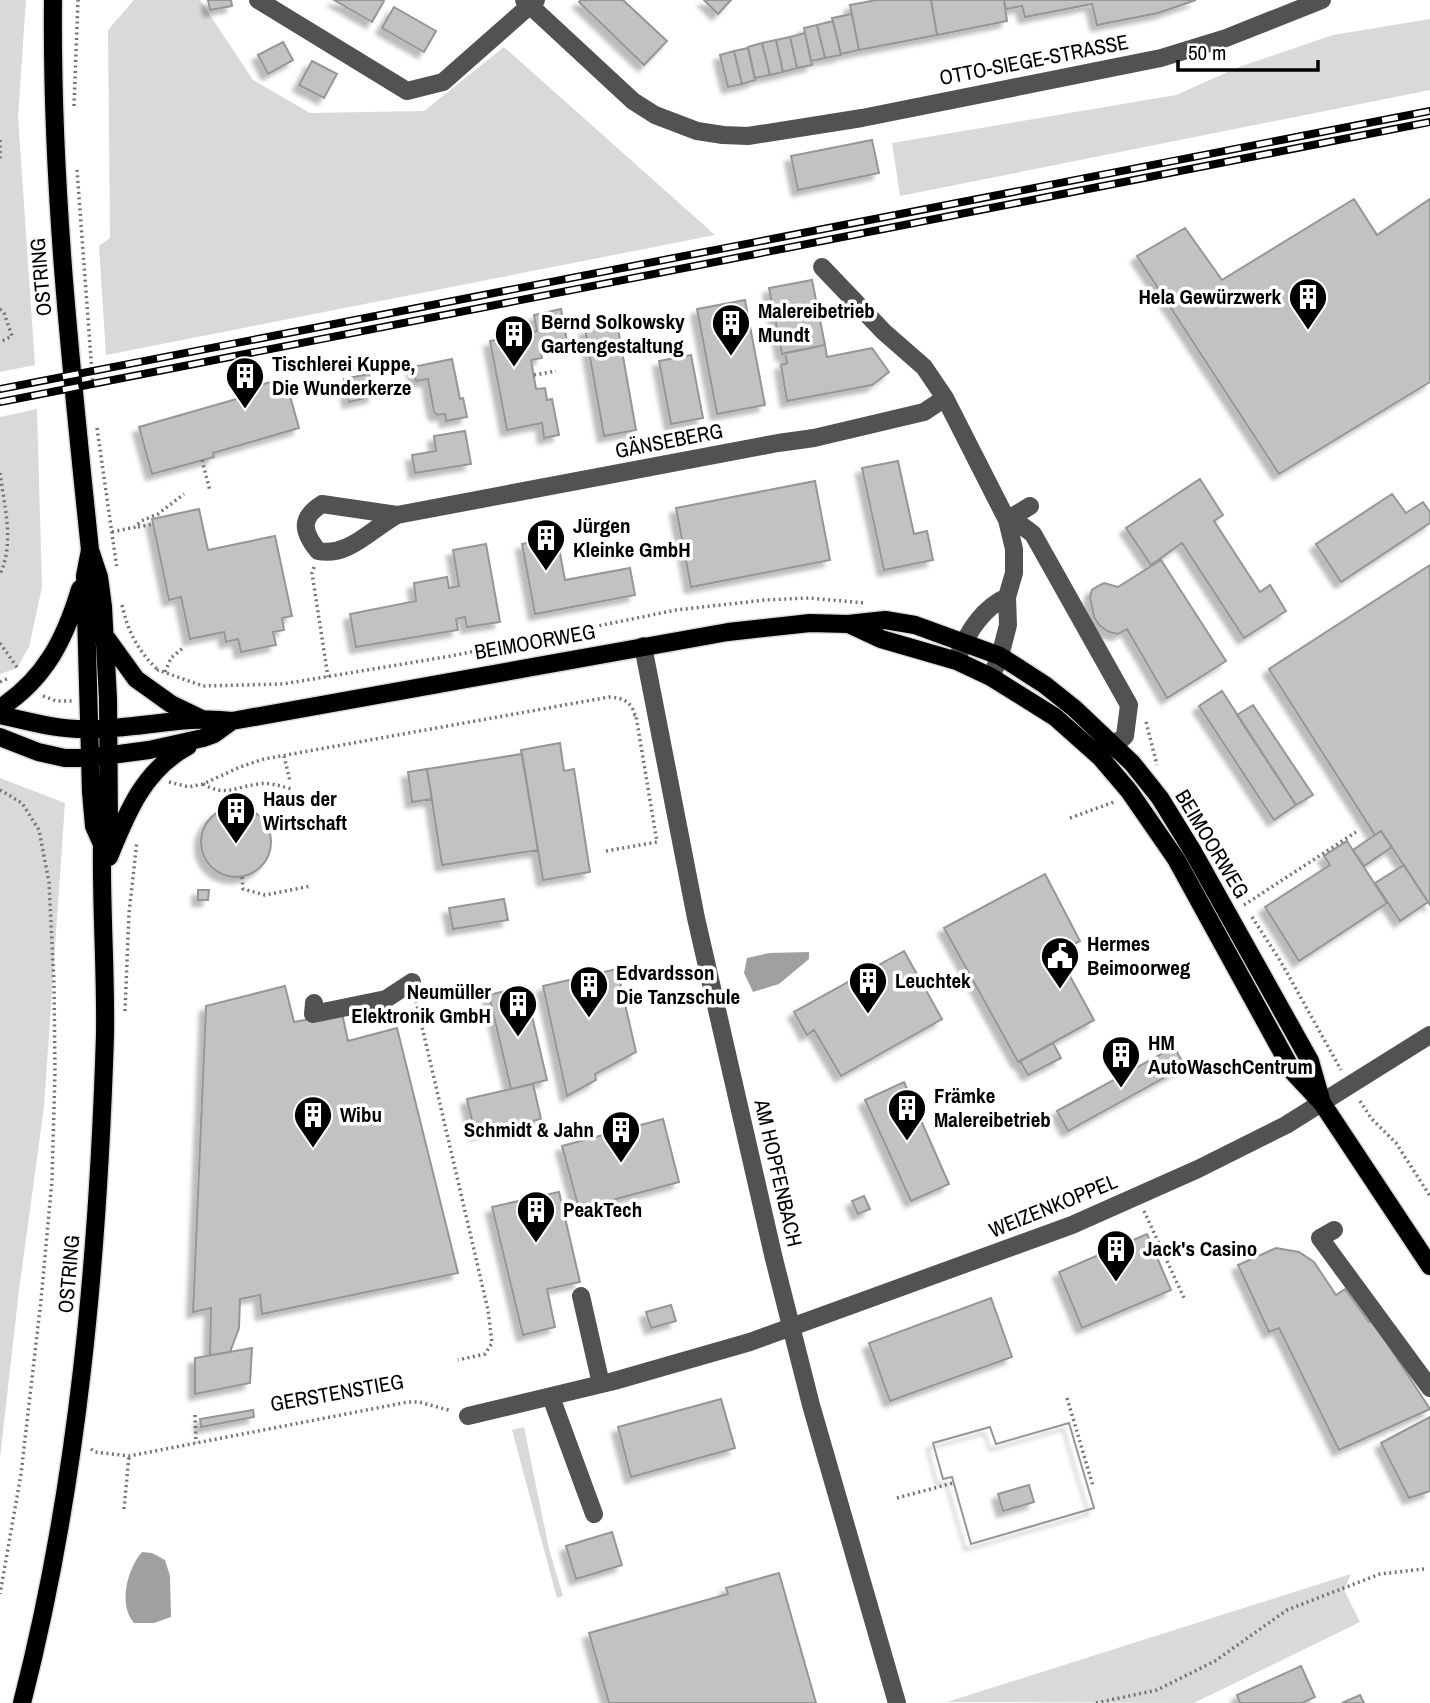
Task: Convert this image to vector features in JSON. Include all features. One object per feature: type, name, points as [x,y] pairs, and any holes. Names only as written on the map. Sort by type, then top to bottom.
[{"type":"main road","name":"OSTRING","points":[[22,1703],[51,1573],[72,1449],[94,1264],[105,1033],[102,844],[109,825],[110,756],[104,636],[99,577],[90,550],[69,348],[58,201],[53,120],[53,0]]},
{"type":"main road","name":"OSTRING","points":[[90,550],[85,576],[89,758],[94,826],[102,844]]},
{"type":"main road","points":[[0,708],[25,679],[44,668],[61,642],[85,576]]},
{"type":"main road","name":"BEIMOORWEG","points":[[0,715],[61,729],[89,730],[200,718],[232,721],[728,632],[810,623],[848,624],[885,620],[915,625],[1000,656],[1045,685],[1114,744],[1160,798],[1310,1061],[1322,1103]]},
{"type":"main road","name":"BEIMOORWEG","points":[[848,624],[881,639],[957,661],[991,677],[1055,717],[1100,757],[1129,791],[1176,859],[1293,1072],[1322,1103],[1430,1266]]},
{"type":"main road","points":[[104,636],[127,668],[146,687],[171,704],[200,718]]},
{"type":"main road","name":"BEIMOORWEG","points":[[0,737],[38,752],[65,758],[89,758],[203,738],[214,734],[232,721]]},
{"type":"main road","points":[[102,877],[131,806],[144,783],[166,760],[203,738]]},
{"type":"street","points":[[258,0],[407,91],[443,82],[530,2]]},
{"type":"street","name":"OTTO-SIEGE-STRASSE","points":[[530,2],[633,100],[656,115],[697,131],[748,136],[862,118],[1161,58],[1226,38],[1322,0]]},
{"type":"street","points":[[822,267],[884,332],[924,367],[945,398],[1007,520],[1014,573],[1007,597],[1008,625],[991,677]]},
{"type":"street","name":"GÄNSEBERG","points":[[397,516],[322,503],[309,512],[305,522],[310,541],[318,551],[331,554],[342,551],[380,524],[397,516],[814,438],[924,411],[945,398]]},
{"type":"street","points":[[1007,520],[1030,506]]},
{"type":"street","points":[[1007,520],[1021,524],[1032,534],[1129,705],[1125,736],[1100,757]]},
{"type":"street","points":[[957,661],[964,641],[988,610],[1007,597]]},
{"type":"street","name":"AM HOPFENBACH","points":[[643,646],[696,918],[791,1327],[846,1532],[897,1703]]},
{"type":"street","points":[[314,1003],[313,1014],[386,999],[412,982]]},
{"type":"street","name":"WEIZENKOPPEL","points":[[791,1327],[1072,1225],[1138,1196],[1286,1125],[1430,1035]]},
{"type":"street","points":[[1334,1230],[1320,1238],[1430,1388]]},
{"type":"street","points":[[581,1296],[601,1384]]},
{"type":"street","points":[[468,1416],[601,1384],[750,1342],[791,1327]]},
{"type":"street","points":[[551,1397],[594,1514]]},
{"type":"path","points":[[74,107],[79,0]]},
{"type":"path","points":[[0,140],[0,160]]},
{"type":"path","points":[[76,160],[94,393]]},
{"type":"path","points":[[0,309],[12,336],[0,342]]},
{"type":"path","points":[[534,375],[556,371]]},
{"type":"path","points":[[96,419],[119,581]]},
{"type":"path","points":[[202,460],[210,491]]},
{"type":"path","points":[[0,473],[8,532],[6,561],[0,574]]},
{"type":"path","points":[[135,527],[184,494]]},
{"type":"path","points":[[112,532],[153,524]]},
{"type":"path","points":[[318,551],[312,573],[328,677]]},
{"type":"path","points":[[121,593],[126,624],[135,644],[158,670],[203,686],[283,684],[328,677],[451,656],[676,610],[798,598],[866,603]]},
{"type":"path","points":[[0,643],[25,679],[44,697],[55,701],[88,701]]},
{"type":"path","points":[[165,672],[171,658],[184,647]]},
{"type":"path","points":[[146,687],[158,670]]},
{"type":"path","points":[[163,790],[169,782],[189,786],[203,784],[240,767],[284,756],[609,698],[624,699],[634,708],[657,842],[606,851]]},
{"type":"path","points":[[635,715],[655,713]]},
{"type":"path","points":[[284,756],[290,781]]},
{"type":"path","points":[[1152,765],[1160,774]]},
{"type":"path","points":[[203,784],[215,791],[271,783],[292,789]]},
{"type":"path","points":[[0,790],[22,803],[38,830],[49,882],[54,1009],[52,1180],[22,1474],[0,1594]]},
{"type":"path","points":[[1244,905],[1356,832]]},
{"type":"path","points":[[125,1015],[129,913],[137,839]]},
{"type":"path","points":[[242,877],[243,889],[265,895],[311,886]]},
{"type":"path","points":[[1238,894],[1281,962],[1350,1087],[1371,1118],[1396,1143],[1430,1196]]},
{"type":"path","points":[[412,982],[492,1343],[485,1354],[458,1360]]},
{"type":"path","points":[[1138,1196],[1184,1298]]},
{"type":"path","points":[[1067,1398],[1093,1486]]},
{"type":"path","name":"GERSTENSTIEG","points":[[92,1437],[91,1449],[95,1452],[129,1456],[408,1402],[419,1402],[468,1416]]},
{"type":"path","points":[[195,1415],[196,1443]]},
{"type":"path","points":[[124,1509],[129,1456]]},
{"type":"path","points":[[897,1498],[953,1483]]},
{"type":"path","points":[[1096,1703],[1157,1690],[1215,1661],[1287,1610],[1380,1574],[1424,1569]]},
{"type":"shaded area","points":[[0,0],[26,0],[18,117],[35,365],[0,372]]},
{"type":"shaded area","points":[[134,0],[200,0],[253,80],[310,113],[424,111],[504,47],[715,235],[106,355],[99,246],[110,238],[108,30]]},
{"type":"shaded area","points":[[1430,19],[1430,90],[900,196],[892,143],[1176,95],[1239,67],[1333,35]]},
{"type":"shaded area","points":[[37,409],[42,587],[29,647],[17,668],[0,674],[0,417]]},
{"type":"shaded area","points":[[0,778],[65,803],[44,1107],[0,1458]]},
{"type":"shaded area","points":[[809,952],[809,959],[779,984],[753,992],[744,973],[747,958],[769,953]]},
{"type":"shaded area","points":[[524,1427],[549,1549],[563,1596],[557,1598],[512,1430]]},
{"type":"shaded area","points":[[142,1552],[152,1553],[165,1560],[170,1576],[171,1617],[154,1623],[134,1623],[126,1607],[126,1587],[132,1568]]},
{"type":"shaded area","points":[[1351,1574],[1344,1590],[1360,1622],[1194,1703],[926,1702],[947,1702]]},
{"type":"building","points":[[208,0],[231,0],[232,6],[210,10]]},
{"type":"building","points":[[334,0],[383,0],[384,1],[372,22]]},
{"type":"building","points":[[623,0],[667,41],[644,65],[579,2]]},
{"type":"building","points":[[704,0],[731,0],[718,14]]},
{"type":"building","points":[[876,0],[931,0],[937,35],[859,50],[850,5]]},
{"type":"building","points":[[931,0],[1004,0],[1007,21],[937,35]]},
{"type":"building","points":[[1004,0],[1196,0],[1158,13],[1097,25],[1092,4],[1025,17],[1022,6],[1006,9]]},
{"type":"building","points":[[394,7],[436,31],[424,52],[382,28]]},
{"type":"building","points":[[852,14],[859,50],[841,54],[832,18]]},
{"type":"building","points":[[833,21],[841,55],[825,58],[817,25]]},
{"type":"building","points":[[817,25],[825,58],[811,61],[804,28]]},
{"type":"building","points":[[805,33],[812,65],[797,68],[790,37]]},
{"type":"building","points":[[790,37],[797,68],[783,72],[776,40]]},
{"type":"building","points":[[776,40],[783,72],[770,75],[762,43]]},
{"type":"building","points":[[283,42],[293,60],[268,74],[258,55]]},
{"type":"building","points":[[762,43],[770,75],[755,78],[748,47]]},
{"type":"building","points":[[748,48],[755,80],[742,84],[734,51]]},
{"type":"building","points":[[734,51],[742,84],[728,87],[720,55]]},
{"type":"building","points":[[312,61],[337,74],[324,98],[299,85]]},
{"type":"building","points":[[872,140],[879,173],[798,190],[791,156]]},
{"type":"building","name":"Hela Gewürzwerk","points":[[1354,199],[1377,235],[1430,199],[1430,382],[1279,474],[1137,256],[1185,228],[1222,280]]},
{"type":"building","points":[[812,280],[825,345],[782,354],[769,288]]},
{"type":"building","name":"Malereibetrieb Mundt","points":[[745,300],[765,405],[717,414],[697,309]]},
{"type":"building","name":"Bernd Solkowsky Gartengestaltung","points":[[561,309],[567,341],[540,347],[542,358],[531,360],[536,389],[545,388],[547,400],[552,399],[559,435],[544,438],[542,423],[507,430],[490,341],[537,331],[534,315]]},
{"type":"building","points":[[617,323],[636,430],[604,436],[585,329]]},
{"type":"building","points":[[825,345],[827,357],[872,348],[889,372],[872,385],[787,401],[781,365],[787,363],[785,353]]},
{"type":"building","points":[[691,355],[703,418],[671,424],[659,361]]},
{"type":"building","points":[[452,359],[460,399],[463,398],[467,417],[446,421],[445,414],[437,415],[434,412],[428,379],[416,381],[413,367]]},
{"type":"building","points":[[369,374],[374,396],[349,402],[344,379]]},
{"type":"building","name":"Tischlerei Kuppe, Die Wunderkerze","points":[[285,378],[299,428],[213,453],[214,457],[152,474],[139,427],[254,394],[253,387]]},
{"type":"building","points":[[465,431],[471,464],[415,473],[412,455],[436,451],[434,436]]},
{"type":"building","points":[[898,461],[914,534],[927,531],[933,560],[884,570],[862,468]]},
{"type":"building","points":[[1200,479],[1223,515],[1214,521],[1260,592],[1270,585],[1286,611],[1244,638],[1182,543],[1151,565],[1126,528]]},
{"type":"building","points":[[815,481],[830,560],[691,587],[676,508]]},
{"type":"building","points":[[1392,494],[1406,513],[1423,502],[1430,512],[1430,523],[1341,582],[1316,544]]},
{"type":"building","points":[[199,509],[208,550],[275,536],[292,616],[282,618],[284,630],[273,632],[276,645],[241,652],[238,639],[226,642],[224,632],[190,639],[181,597],[169,600],[152,519]]},
{"type":"building","name":"Jürgen Kleinke GmbH","points":[[557,537],[565,580],[630,568],[635,595],[535,614],[522,544]]},
{"type":"building","points":[[486,544],[500,622],[467,627],[465,617],[456,619],[458,630],[356,647],[350,614],[416,601],[414,583],[447,577],[449,588],[459,586],[453,550]]},
{"type":"building","points":[[1161,560],[1226,661],[1167,698],[1127,629],[1118,634],[1099,625],[1094,617],[1090,597],[1092,590],[1098,586],[1104,583],[1118,587]]},
{"type":"building","points":[[1430,565],[1430,905],[1381,831],[1375,835],[1269,669]]},
{"type":"building","points":[[1222,691],[1296,805],[1274,820],[1199,706]]},
{"type":"building","points":[[1253,705],[1313,795],[1296,805],[1237,715]]},
{"type":"building","points":[[560,743],[564,771],[574,769],[590,872],[543,880],[521,750]]},
{"type":"building","points":[[522,754],[538,850],[442,865],[427,769]]},
{"type":"building","points":[[427,769],[432,799],[412,802],[408,772]]},
{"type":"building","name":"Haus der Wirtschaft","points":[[243,807],[256,813],[265,822],[269,828],[269,856],[261,867],[250,875],[229,877],[211,867],[203,856],[201,835],[211,817],[222,809]]},
{"type":"building","points":[[1381,831],[1392,847],[1364,866],[1353,850]]},
{"type":"building","points":[[1347,841],[1387,903],[1299,961],[1265,907],[1330,865],[1324,856]]},
{"type":"building","points":[[1404,865],[1428,902],[1400,921],[1375,883]]},
{"type":"building","points":[[1045,874],[1080,941],[1049,958],[1056,971],[1065,967],[1094,1020],[1018,1062],[944,928]]},
{"type":"building","points":[[198,890],[209,890],[208,900],[198,900]]},
{"type":"building","points":[[504,899],[508,920],[453,929],[449,908]]},
{"type":"building","name":"Leuchtek","points":[[904,951],[942,1019],[841,1076],[814,1030],[807,1035],[794,1012]]},
{"type":"building","name":"Edvardsson Die Tanzschule","points":[[617,969],[636,1052],[595,1074],[596,1080],[567,1096],[543,986]]},
{"type":"building","name":"Wibu","points":[[285,986],[294,1022],[342,1013],[348,1041],[397,1028],[458,1273],[262,1314],[260,1295],[240,1299],[239,1328],[230,1352],[210,1355],[211,1308],[193,1312],[206,1006]]},
{"type":"building","name":"Neumüller Elektronik GmbH","points":[[525,986],[547,1080],[511,1089],[489,995]]},
{"type":"building","points":[[1053,1043],[1061,1058],[1028,1075],[1020,1061]]},
{"type":"building","name":"HM AutoWaschCentrum","points":[[1174,1047],[1185,1066],[1068,1131],[1057,1111]]},
{"type":"building","name":"Främke Malereibetrieb","points":[[904,1082],[949,1184],[911,1201],[865,1100]]},
{"type":"building","points":[[533,1084],[541,1119],[475,1134],[467,1099]]},
{"type":"building","name":"Schmidt & Jahn","points":[[663,1119],[679,1182],[579,1209],[562,1146]]},
{"type":"building","name":"PeakTech","points":[[559,1192],[580,1282],[547,1289],[555,1327],[523,1335],[492,1207]]},
{"type":"building","points":[[864,1196],[870,1209],[858,1214],[852,1201]]},
{"type":"building","name":"Jack's Casino","points":[[1147,1234],[1171,1290],[1082,1328],[1059,1272]]},
{"type":"building","points":[[1276,1248],[1299,1252],[1314,1262],[1336,1295],[1345,1289],[1369,1322],[1372,1320],[1430,1409],[1339,1450],[1279,1328],[1269,1332],[1238,1265]]},
{"type":"building","points":[[991,1298],[1012,1357],[890,1401],[869,1343]]},
{"type":"building","points":[[671,1305],[676,1321],[651,1328],[646,1312]]},
{"type":"building","points":[[252,1348],[250,1383],[195,1394],[195,1358]]},
{"type":"building","points":[[721,1399],[735,1448],[631,1477],[618,1427]]},
{"type":"building","points":[[253,1410],[254,1417],[201,1427],[200,1419]]},
{"type":"building","points":[[1430,1417],[1430,1491],[1409,1498],[1381,1443]]},
{"type":"building","points":[[1069,1423],[1094,1508],[971,1544],[952,1477],[943,1479],[933,1443],[990,1427],[996,1444]],"holes":[[[1029,1485],[1034,1502],[1003,1511],[998,1494]]]},
{"type":"building","points":[[1069,1423],[1094,1508],[971,1544],[952,1477],[943,1479],[933,1443],[990,1427],[996,1444]]},
{"type":"building","points":[[612,1532],[622,1565],[576,1579],[566,1546]]},
{"type":"building","points":[[779,1573],[816,1703],[609,1703],[589,1633],[728,1594],[726,1588]]},
{"type":"building","points":[[1301,1666],[1315,1697],[1302,1703],[1240,1703],[1237,1695]]},
{"type":"building","points":[[1360,1695],[1364,1703],[1342,1703]]},
{"type":"railway","points":[[0,389],[1430,111]]},
{"type":"railway","points":[[0,402],[1430,122]]},
{"type":"place","name":"Hela Gewürzwerk","points":[[1308,331]]},
{"type":"place","name":"Malereibetrieb Mundt","points":[[731,357]]},
{"type":"place","name":"Bernd Solkowsky Gartengestaltung","points":[[514,368]]},
{"type":"place","name":"Tischlerei Kuppe, Die Wunderkerze","points":[[245,410]]},
{"type":"place","name":"Jürgen Kleinke GmbH","points":[[546,572]]},
{"type":"place","name":"Haus der Wirtschaft","points":[[236,845]]},
{"type":"place","name":"Hermes Beimoorweg","points":[[1060,990]]},
{"type":"place","name":"Leuchtek","points":[[868,1015]]},
{"type":"place","name":"Edvardsson Die Tanzschule","points":[[589,1019]]},
{"type":"place","name":"Neumüller Elektronik GmbH","points":[[518,1038]]},
{"type":"place","name":"HM AutoWaschCentrum","points":[[1121,1089]]},
{"type":"place","name":"Främke Malereibetrieb","points":[[907,1142]]},
{"type":"place","name":"Wibu","points":[[313,1149]]},
{"type":"place","name":"Schmidt & Jahn","points":[[621,1164]]},
{"type":"place","name":"PeakTech","points":[[536,1244]]},
{"type":"place","name":"Jack's Casino","points":[[1116,1283]]}]
